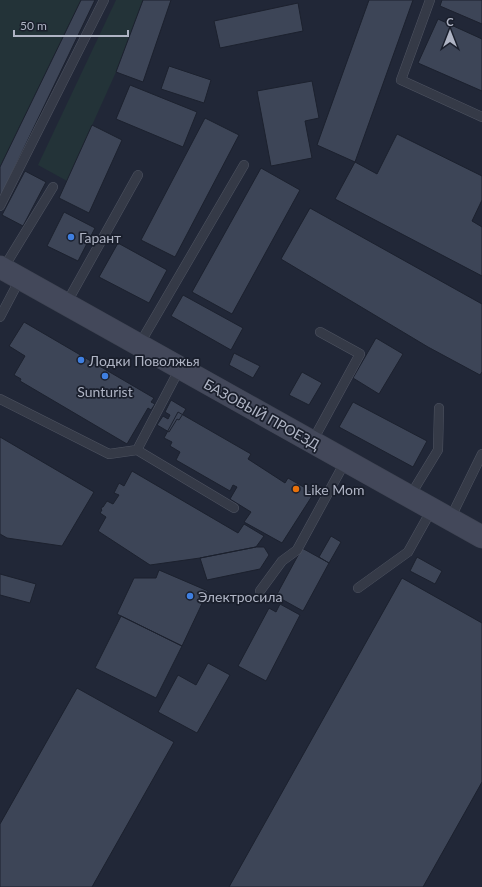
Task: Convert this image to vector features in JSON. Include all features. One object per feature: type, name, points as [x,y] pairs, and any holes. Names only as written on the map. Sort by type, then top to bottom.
[{"type":"street","name":"БАЗОВЫЙ ПРОЕЗД","points":[[8,272],[312,442],[345,462],[410,496],[482,537]]},
{"type":"lane","points":[[0,206],[104,0]]},
{"type":"lane","points":[[430,0],[401,80],[482,117]]},
{"type":"lane","points":[[139,345],[244,165]]},
{"type":"lane","points":[[66,304],[138,175]]},
{"type":"lane","points":[[0,317],[8,272],[53,187]]},
{"type":"lane","points":[[312,442],[360,354],[320,332]]},
{"type":"lane","points":[[137,450],[180,368]]},
{"type":"lane","points":[[0,399],[108,454],[137,450],[234,508]]},
{"type":"lane","points":[[410,496],[438,450],[439,408]]},
{"type":"lane","points":[[358,588],[408,552],[441,514],[482,454]]},
{"type":"lane","points":[[260,591],[282,561],[297,550],[345,462]]},
{"type":"shaded area","points":[[0,0],[81,0],[0,167]]},
{"type":"shaded area","points":[[116,0],[143,0],[116,72],[67,181],[38,165]]},
{"type":"building","points":[[81,0],[95,0],[0,198],[0,167]]},
{"type":"building","points":[[143,0],[171,0],[143,82],[116,72]]},
{"type":"building","points":[[369,0],[413,0],[355,162],[317,145]]},
{"type":"building","points":[[442,0],[482,0],[482,24],[440,6]]},
{"type":"building","points":[[298,3],[303,31],[220,48],[214,21]]},
{"type":"building","points":[[438,19],[482,39],[482,91],[418,63]]},
{"type":"building","points":[[169,66],[211,80],[204,103],[161,89]]},
{"type":"building","points":[[312,81],[319,118],[305,121],[312,158],[271,166],[257,91]]},
{"type":"building","points":[[130,85],[197,112],[183,147],[116,119]]},
{"type":"building","points":[[205,118],[239,135],[175,257],[141,240]]},
{"type":"building","points":[[92,125],[122,140],[89,213],[59,198]]},
{"type":"building","points":[[397,134],[482,176],[482,200],[472,221],[482,227],[482,276],[335,199],[355,162],[377,174]]},
{"type":"building","points":[[261,168],[300,190],[232,314],[192,292]]},
{"type":"building","points":[[25,171],[46,182],[23,226],[2,215]]},
{"type":"building","points":[[310,208],[482,304],[482,372],[480,375],[428,347],[281,259]]},
{"type":"building","points":[[64,212],[95,228],[78,261],[47,246]]},
{"type":"building","points":[[118,243],[167,270],[149,303],[99,277]]},
{"type":"building","points":[[183,295],[243,328],[231,350],[171,316]]},
{"type":"building","points":[[24,322],[154,398],[151,402],[155,404],[151,410],[148,408],[127,444],[20,381],[21,379],[14,375],[25,356],[9,346]]},
{"type":"building","points":[[376,338],[403,354],[379,394],[353,378]]},
{"type":"building","points":[[234,353],[260,366],[253,378],[229,365]]},
{"type":"building","points":[[302,372],[322,383],[309,405],[289,395]]},
{"type":"building","points":[[171,400],[186,409],[179,420],[177,419],[169,432],[157,425],[163,416],[168,419],[170,415],[165,412]]},
{"type":"building","points":[[353,402],[427,441],[413,467],[339,427]]},
{"type":"building","points":[[178,412],[251,454],[248,459],[285,483],[288,478],[314,493],[282,543],[244,522],[251,512],[230,499],[237,487],[233,485],[230,491],[176,460],[180,452],[170,446],[172,442],[164,438]]},
{"type":"building","points":[[0,437],[94,492],[62,546],[7,538],[0,534]]},
{"type":"building","points":[[132,471],[238,533],[244,524],[264,536],[256,547],[200,558],[150,565],[98,531],[106,517],[100,513],[102,507],[107,501],[113,504],[119,495],[114,493],[119,483],[124,486]]},
{"type":"building","points":[[331,536],[341,542],[329,563],[319,557]]},
{"type":"building","points":[[256,547],[264,547],[269,555],[260,569],[207,580],[200,558]]},
{"type":"building","points":[[302,548],[329,563],[303,611],[276,596]]},
{"type":"building","points":[[417,557],[442,571],[435,584],[410,571]]},
{"type":"building","points":[[159,570],[208,591],[182,646],[117,614],[134,578],[156,578]]},
{"type":"building","points":[[0,574],[36,584],[30,603],[0,595]]},
{"type":"building","points":[[402,578],[482,623],[482,782],[423,887],[229,887]]},
{"type":"building","points":[[280,604],[300,615],[266,681],[238,666],[269,608],[276,612]]},
{"type":"building","points":[[121,616],[182,646],[156,698],[95,668]]},
{"type":"building","points":[[208,663],[230,675],[197,733],[158,712],[178,675],[196,685]]},
{"type":"building","points":[[77,688],[174,742],[92,887],[0,887],[0,824]]},
{"type":"place","name":"Гарант","points":[[71,237]]},
{"type":"place","name":"Лодки Поволжья","points":[[81,360]]},
{"type":"place","name":"Sunturist","points":[[105,376]]},
{"type":"place","name":"Like Mom","points":[[296,489]]},
{"type":"place","name":"Электросила","points":[[190,596]]}]
